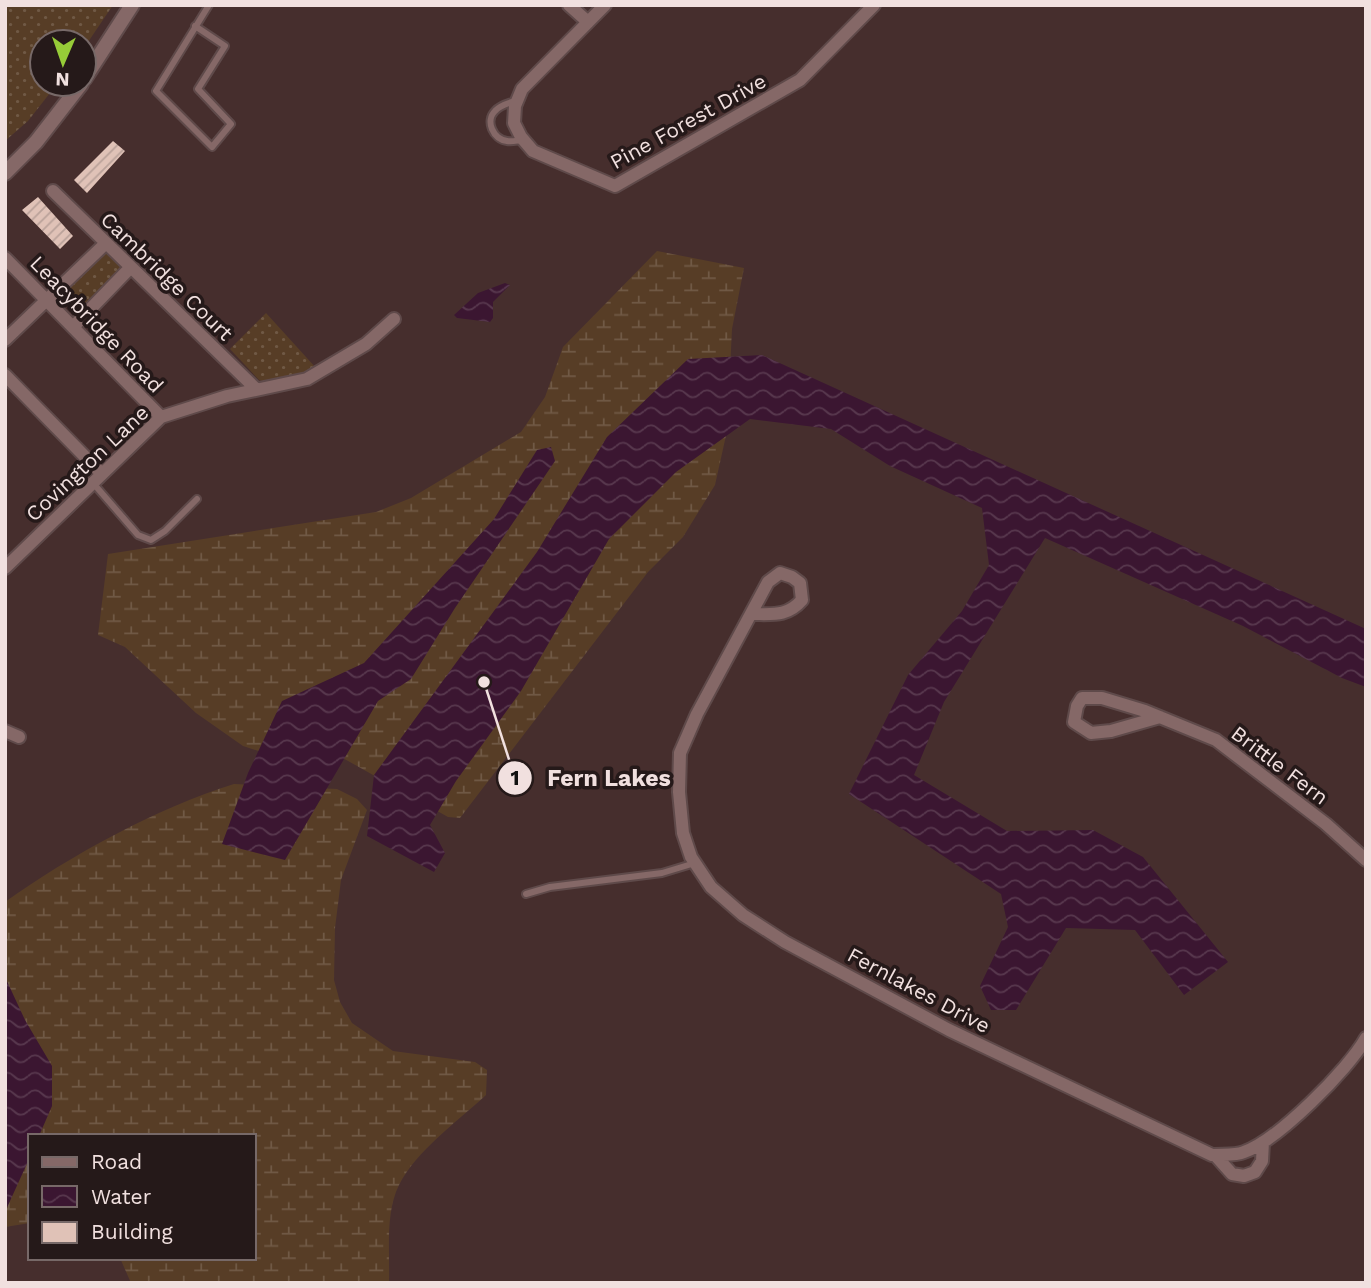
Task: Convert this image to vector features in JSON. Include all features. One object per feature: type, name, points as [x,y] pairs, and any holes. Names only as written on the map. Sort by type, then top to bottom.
[{"type":"street","points":[[98,57],[132,5]]},
{"type":"street","points":[[569,5],[588,22]]},
{"type":"street","points":[[524,140],[514,123],[517,100],[522,89],[605,5]]},
{"type":"street","name":"Pine Forest Drive","points":[[524,140],[533,152],[615,186],[800,80],[874,5]]},
{"type":"street","points":[[5,173],[36,142],[70,98]]},
{"type":"street","name":"Cambridge Court","points":[[53,191],[256,389]]},
{"type":"street","points":[[5,340],[105,244]]},
{"type":"street","name":"Leacybridge Road","points":[[5,258],[161,417]]},
{"type":"street","points":[[73,327],[130,268]]},
{"type":"street","name":"Covington Lane","points":[[5,568],[161,417],[256,389],[307,379],[366,344],[394,320]]},
{"type":"street","points":[[5,375],[97,478]]},
{"type":"street","name":"Fernlakes Drive","points":[[751,614],[697,714],[680,753],[678,792],[683,833],[695,863],[711,887],[743,915],[785,942],[949,1030],[1215,1155],[1232,1174],[1244,1176],[1255,1172],[1262,1161],[1263,1142]]},
{"type":"street","name":"Brittle Fern","points":[[1160,717],[1111,731],[1091,733],[1074,722],[1077,706],[1082,698],[1102,698],[1160,717],[1216,740],[1326,824],[1366,860]]},
{"type":"street","points":[[5,731],[19,737]]},
{"type":"street","points":[[1215,1155],[1242,1153],[1269,1139],[1364,1047]]},
{"type":"lane","points":[[195,26],[225,46],[198,89],[232,124],[212,147],[156,92],[195,26],[209,5]]},
{"type":"lane","points":[[517,100],[496,110],[490,121],[492,131],[498,138],[506,141],[524,140]]},
{"type":"lane","points":[[97,478],[138,535],[151,540],[165,531],[197,499]]},
{"type":"lane","points":[[526,894],[550,887],[662,873],[695,863]]},
{"type":"green space","points":[[5,5],[113,5],[97,28],[28,28],[28,98],[46,98],[28,121],[5,141]]},
{"type":"green space","points":[[104,249],[124,268],[79,314],[58,294]]},
{"type":"green space","points":[[657,251],[744,268],[732,329],[727,431],[715,485],[683,537],[648,572],[460,818],[448,817],[341,757],[277,757],[243,746],[196,713],[125,647],[98,635],[108,554],[376,512],[411,498],[521,432],[545,397],[563,347]]},
{"type":"green space","points":[[266,313],[316,368],[275,385],[259,380],[230,349]]},
{"type":"green space","points":[[234,784],[337,789],[357,799],[367,810],[341,880],[335,928],[334,980],[340,1002],[352,1023],[393,1051],[475,1062],[487,1070],[486,1095],[427,1148],[406,1172],[399,1185],[390,1220],[389,1283],[131,1283],[121,1260],[256,1260],[256,1134],[28,1134],[28,1223],[5,1227],[5,902],[115,834]]},
{"type":"water","points":[[505,283],[510,285],[493,302],[493,318],[490,322],[457,318],[454,315],[478,293]]},
{"type":"water","points":[[762,355],[1366,629],[1366,687],[1342,678],[1243,626],[1045,538],[944,702],[914,775],[1007,831],[1093,830],[1143,857],[1228,962],[1184,995],[1135,930],[1066,928],[1016,1010],[991,1010],[980,986],[1008,927],[1001,894],[849,794],[908,675],[962,611],[989,565],[982,508],[890,466],[831,429],[750,419],[676,472],[609,539],[521,691],[456,781],[430,825],[445,853],[434,872],[367,836],[374,775],[537,552],[607,437],[688,359]]},
{"type":"water","points":[[551,447],[555,461],[455,608],[411,679],[378,701],[285,860],[222,844],[248,773],[282,701],[364,663],[494,519],[537,450]]},
{"type":"water","points":[[5,977],[25,1020],[52,1066],[52,1106],[40,1134],[28,1134],[28,1161],[5,1212]]},
{"type":"building","points":[[113,141],[125,151],[87,193],[74,180]]},
{"type":"building","points":[[38,197],[73,236],[60,249],[22,210]]},
{"type":"place","name":"Fern Lakes","points":[[484,682]]}]
